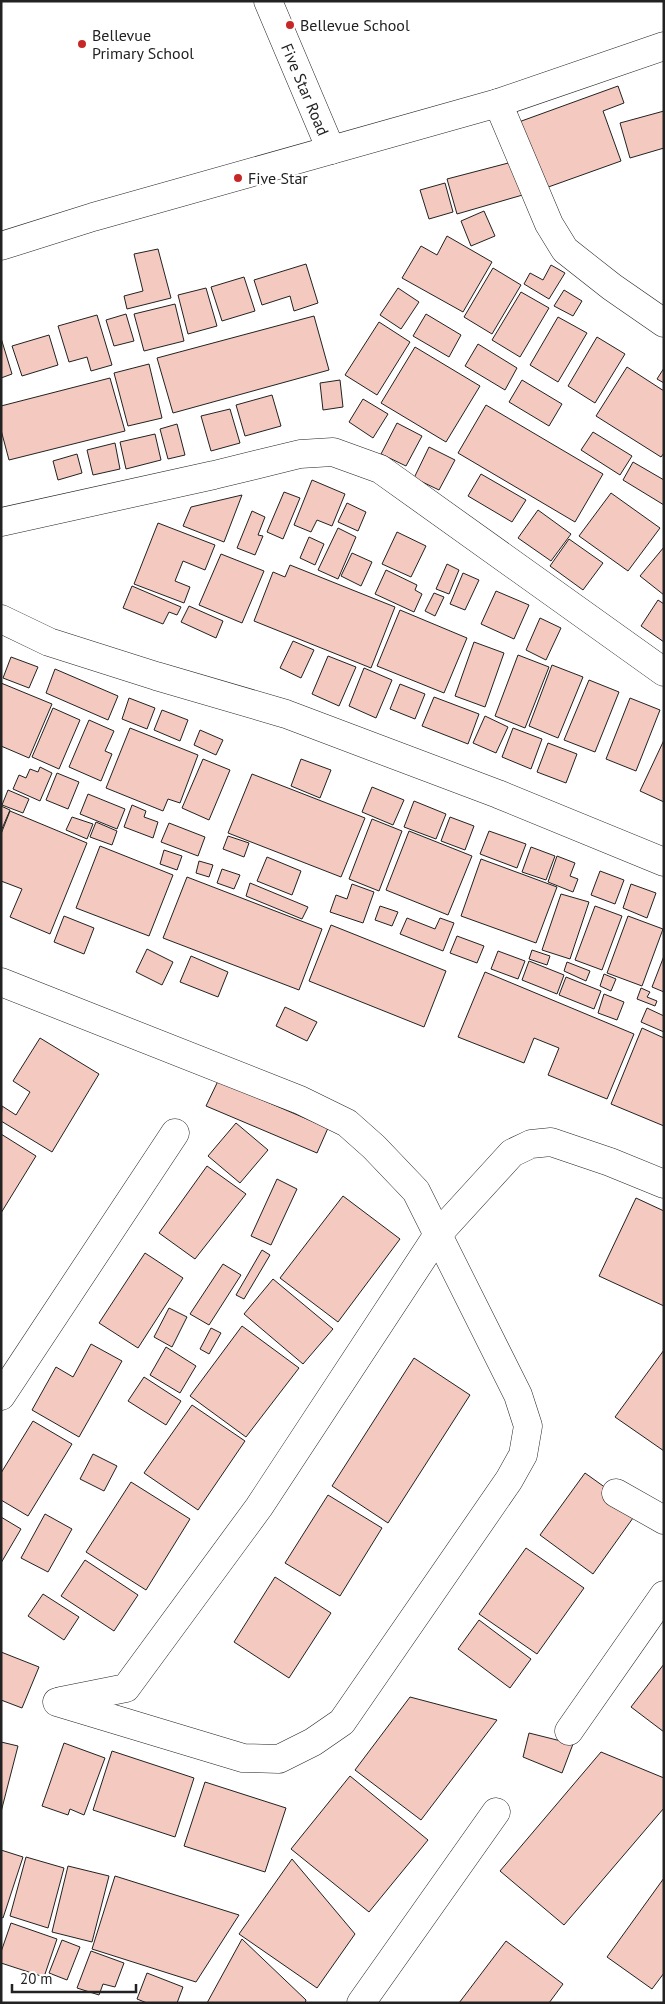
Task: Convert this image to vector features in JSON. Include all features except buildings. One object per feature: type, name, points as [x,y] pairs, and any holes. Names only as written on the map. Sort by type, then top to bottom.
[{"type":"street","name":"Five Star Road","points":[[268,1],[331,150]]},
{"type":"street","points":[[1,246],[92,217],[498,103],[664,46]]},
{"type":"street","points":[[498,103],[549,224],[566,250],[612,287],[664,323]]},
{"type":"street","points":[[1,522],[300,454],[333,452],[380,469],[664,672]]},
{"type":"street","points":[[1,619],[49,642],[286,714],[498,794],[664,862]]},
{"type":"street","points":[[1,982],[300,1100],[347,1123],[374,1147],[416,1191],[439,1233],[518,1395],[528,1426],[523,1455],[509,1480],[342,1722],[313,1742],[279,1759],[242,1758],[57,1702],[126,1688],[259,1507],[439,1233],[512,1154],[530,1144],[551,1142],[610,1162],[664,1184]]},
{"type":"street","points":[[1,1396],[175,1133]]},
{"type":"street","points":[[616,1493],[664,1520]]},
{"type":"street","points":[[569,1731],[664,1595]]},
{"type":"street","points":[[361,2003],[496,1812]]},
{"type":"place","name":"Bellevue School","points":[[290,25]]},
{"type":"place","name":"Bellevue Primary School","points":[[82,44]]},
{"type":"place","name":"Five Star","points":[[238,178]]}]
